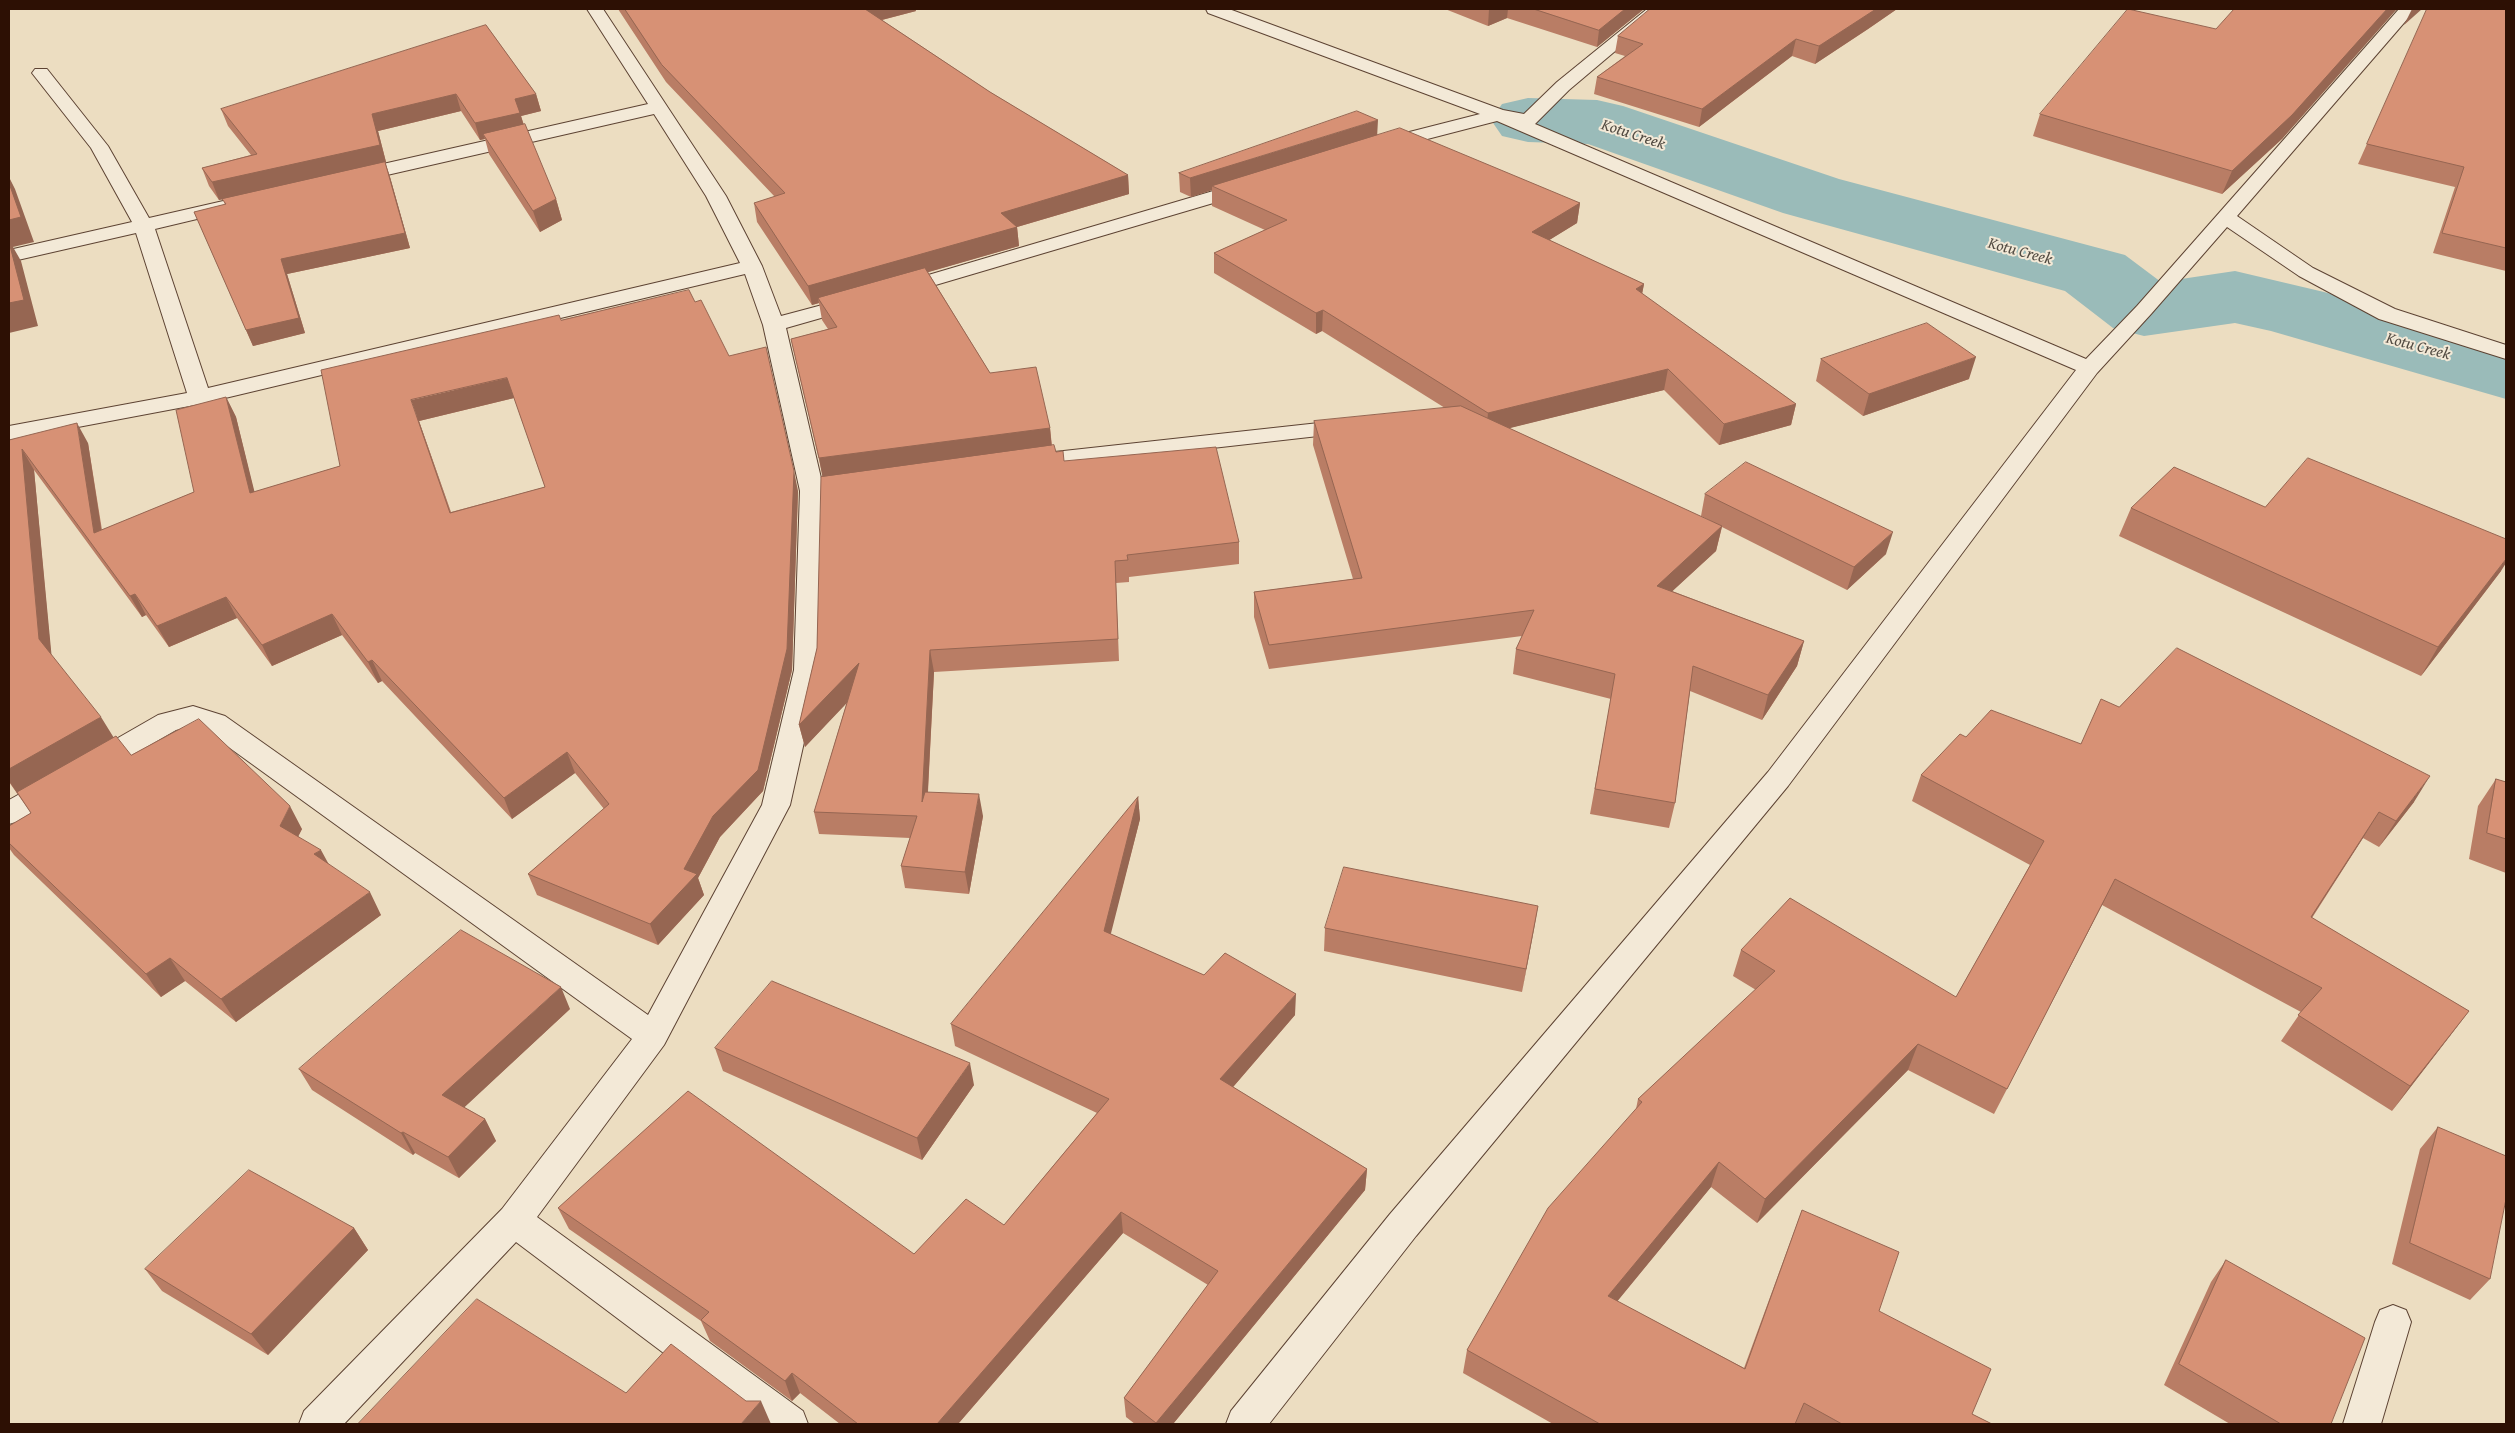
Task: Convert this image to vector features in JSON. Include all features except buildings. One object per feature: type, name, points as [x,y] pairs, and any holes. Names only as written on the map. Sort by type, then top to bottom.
[{"type":"street","points":[[318,1424],[514,1220],[653,1036],[776,805],[808,670],[822,490],[774,325],[752,266],[716,196],[595,9]]},
{"type":"street","points":[[1214,9],[1499,115],[2089,368]]},
{"type":"street","points":[[1367,150],[1412,136],[1499,115],[1528,120],[1563,86],[1657,9]]},
{"type":"street","points":[[1246,1424],[1403,1225],[1778,779],[2089,368],[2408,9]]},
{"type":"street","points":[[41,72],[99,146],[144,226],[200,397]]},
{"type":"street","points":[[338,180],[660,107]]},
{"type":"street","points":[[774,325],[1268,181]]},
{"type":"street","points":[[9,256],[250,200]]},
{"type":"street","points":[[2225,217],[2306,272],[2387,314],[2506,352]]},
{"type":"street","points":[[9,433],[200,397],[752,266]]},
{"type":"street","points":[[1010,465],[1328,429]]},
{"type":"street","points":[[9,813],[168,722],[193,716],[215,723],[653,1036]]},
{"type":"street","points":[[514,1220],[789,1424]]},
{"type":"street","points":[[2362,1424],[2393,1322]]},
{"type":"waterway","name":"Kotu Creek","points":[[1528,120],[1597,122],[1811,196],[2095,273],[2144,310],[2235,297],[2293,310],[2506,372]]}]
